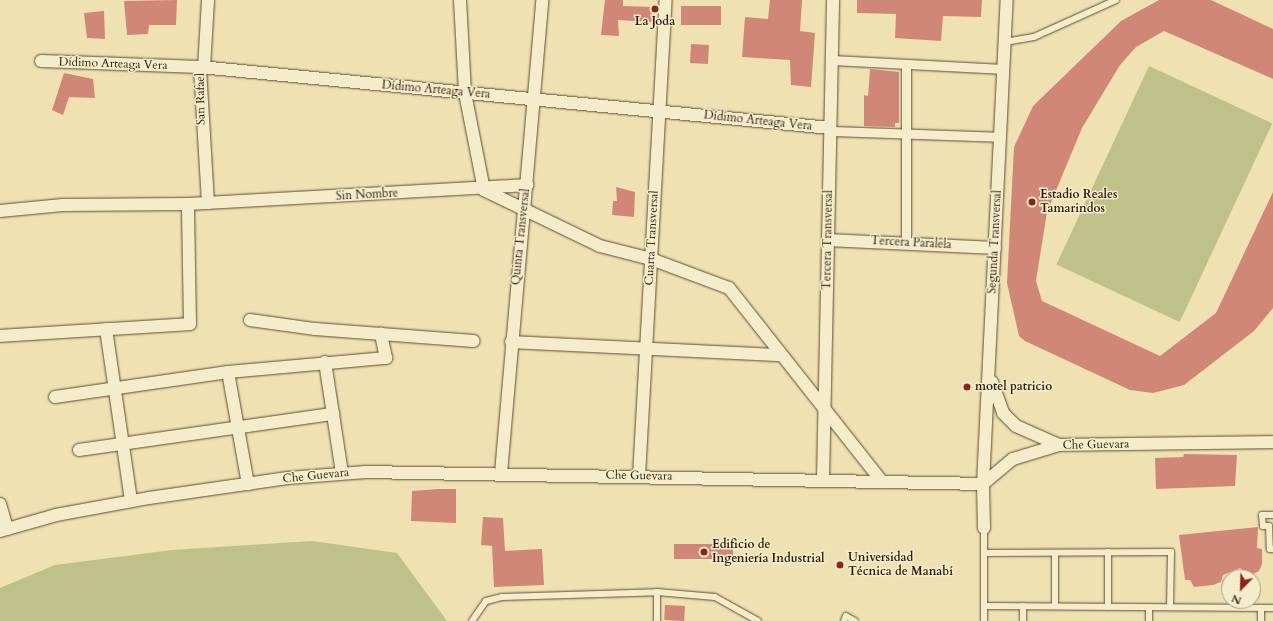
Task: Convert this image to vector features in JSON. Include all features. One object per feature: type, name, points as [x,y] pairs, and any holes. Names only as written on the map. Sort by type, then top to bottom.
[{"type":"street","name":"San Rafael","points":[[208,0],[202,67],[208,203]]},
{"type":"street","points":[[460,0],[465,93],[484,190],[524,207],[600,246],[651,259],[729,288],[824,411],[882,482]]},
{"type":"street","name":"Quinta Transversal","points":[[501,473],[511,342],[536,99],[542,0]]},
{"type":"street","name":"Cuarta Transversal","points":[[639,476],[666,0]]},
{"type":"street","name":"Tercera Transversal","points":[[823,480],[833,0]]},
{"type":"street","name":"Segunda Transversal","points":[[983,484],[1007,0]]},
{"type":"street","points":[[832,60],[1004,69]]},
{"type":"street","name":"Dídimo Arteaga Vera","points":[[41,61],[202,67],[830,129]]},
{"type":"street","points":[[906,64],[906,242]]},
{"type":"street","points":[[830,129],[905,134],[1000,137]]},
{"type":"street","name":"Sin Nombre","points":[[0,211],[63,205],[188,204],[484,190],[526,185]]},
{"type":"street","points":[[0,336],[190,324],[188,204]]},
{"type":"street","name":"Tercera Paralela","points":[[828,240],[906,242],[995,248]]},
{"type":"street","points":[[250,320],[381,334],[474,341]]},
{"type":"street","points":[[106,329],[131,501]]},
{"type":"street","points":[[55,397],[228,372],[324,362],[386,358],[381,334]]},
{"type":"street","points":[[511,342],[646,347],[781,355]]},
{"type":"street","points":[[324,362],[342,473]]},
{"type":"street","points":[[228,372],[248,484]]},
{"type":"street","points":[[989,372],[1003,413],[1016,426],[1059,445]]},
{"type":"street","points":[[79,450],[333,414]]},
{"type":"street","name":"Che Guevara","points":[[4,530],[131,501],[248,484],[342,473],[501,473],[983,484],[1013,459],[1059,445],[1273,442]]},
{"type":"street","points":[[983,484],[984,528]]},
{"type":"street","points":[[0,504],[4,530]]},
{"type":"lane","points":[[1005,42],[1034,37],[1116,0]]},
{"type":"lane","points":[[1273,515],[1262,515],[1263,526],[1270,526],[1270,549],[1273,549]]},
{"type":"lane","points":[[983,621],[985,553],[984,528]]},
{"type":"lane","points":[[1108,552],[1108,607]]},
{"type":"lane","points":[[985,553],[1171,552],[1170,607]]},
{"type":"lane","points":[[1055,553],[1055,606]]},
{"type":"lane","points":[[657,592],[657,621]]},
{"type":"lane","points":[[472,621],[486,601],[502,597],[657,592],[715,597],[758,621]]},
{"type":"lane","points":[[984,606],[1221,608]]},
{"type":"lane","points":[[1023,606],[1024,621]]},
{"type":"lane","points":[[1149,607],[1149,621]]},
{"type":"lane","points":[[1261,608],[1273,608]]},
{"type":"lane","points":[[1261,609],[1261,621]]},
{"type":"lane","points":[[844,621],[846,616],[855,621]]},
{"type":"green space","points":[[1149,66],[1272,123],[1180,322],[1056,264]]},
{"type":"green space","points":[[312,541],[397,553],[447,621],[0,621],[0,588],[55,565],[172,550]]},
{"type":"building","points":[[177,0],[176,25],[149,25],[148,34],[127,35],[124,1]]},
{"type":"building","points":[[605,0],[623,0],[623,6],[652,7],[652,22],[618,20],[619,36],[601,35]]},
{"type":"building","points":[[770,0],[802,0],[800,31],[815,33],[811,87],[791,85],[790,60],[742,57],[745,17],[768,19]]},
{"type":"building","points":[[857,0],[982,0],[981,17],[943,16],[941,41],[895,38],[896,14],[857,13]]},
{"type":"building","name":"Estadio Reales Tamarindos","points":[[1159,0],[1211,0],[1273,29],[1273,79],[1164,31],[1136,47],[1120,65],[1082,128],[1047,212],[1036,281],[1042,301],[1160,356],[1216,313],[1273,192],[1273,308],[1254,331],[1184,385],[1153,393],[1130,390],[1025,341],[1019,336],[1007,283],[1014,147],[1033,106],[1121,21]]},
{"type":"building","points":[[681,6],[721,6],[721,25],[681,25]]},
{"type":"building","points":[[104,11],[105,39],[87,38],[84,13]]},
{"type":"building","points":[[691,44],[709,45],[708,64],[690,63]]},
{"type":"building","points":[[870,69],[899,72],[899,123],[895,123],[895,127],[864,126],[864,95],[868,96]]},
{"type":"building","points":[[64,73],[93,79],[95,98],[69,97],[63,115],[52,110]]},
{"type":"building","points":[[616,187],[635,192],[634,217],[612,215],[613,201],[617,201]]},
{"type":"building","points":[[1184,454],[1237,455],[1235,486],[1156,489],[1155,458],[1183,457]]},
{"type":"building","points":[[456,489],[456,523],[411,521],[412,491]]},
{"type":"building","points":[[483,517],[503,518],[505,551],[542,549],[544,585],[494,587],[492,546],[481,545]]},
{"type":"building","points":[[1258,527],[1257,548],[1262,549],[1262,564],[1260,569],[1221,569],[1221,582],[1213,585],[1194,587],[1190,580],[1185,580],[1179,535]]},
{"type":"building","name":"Edificio de Ingeniería Industrial","points":[[674,544],[733,544],[733,559],[674,559]]},
{"type":"building","points":[[665,605],[685,606],[684,621],[664,620]]},
{"type":"place","name":"La Joda","points":[[655,9]]},
{"type":"place","name":"Estadio Reales Tamarindos","points":[[1032,202]]},
{"type":"place","name":"motel patricio","points":[[967,387]]},
{"type":"place","name":"Edificio de Ingeniería Industrial","points":[[704,552]]},
{"type":"place","name":"Universidad Técnica de Manabí","points":[[840,565]]}]
